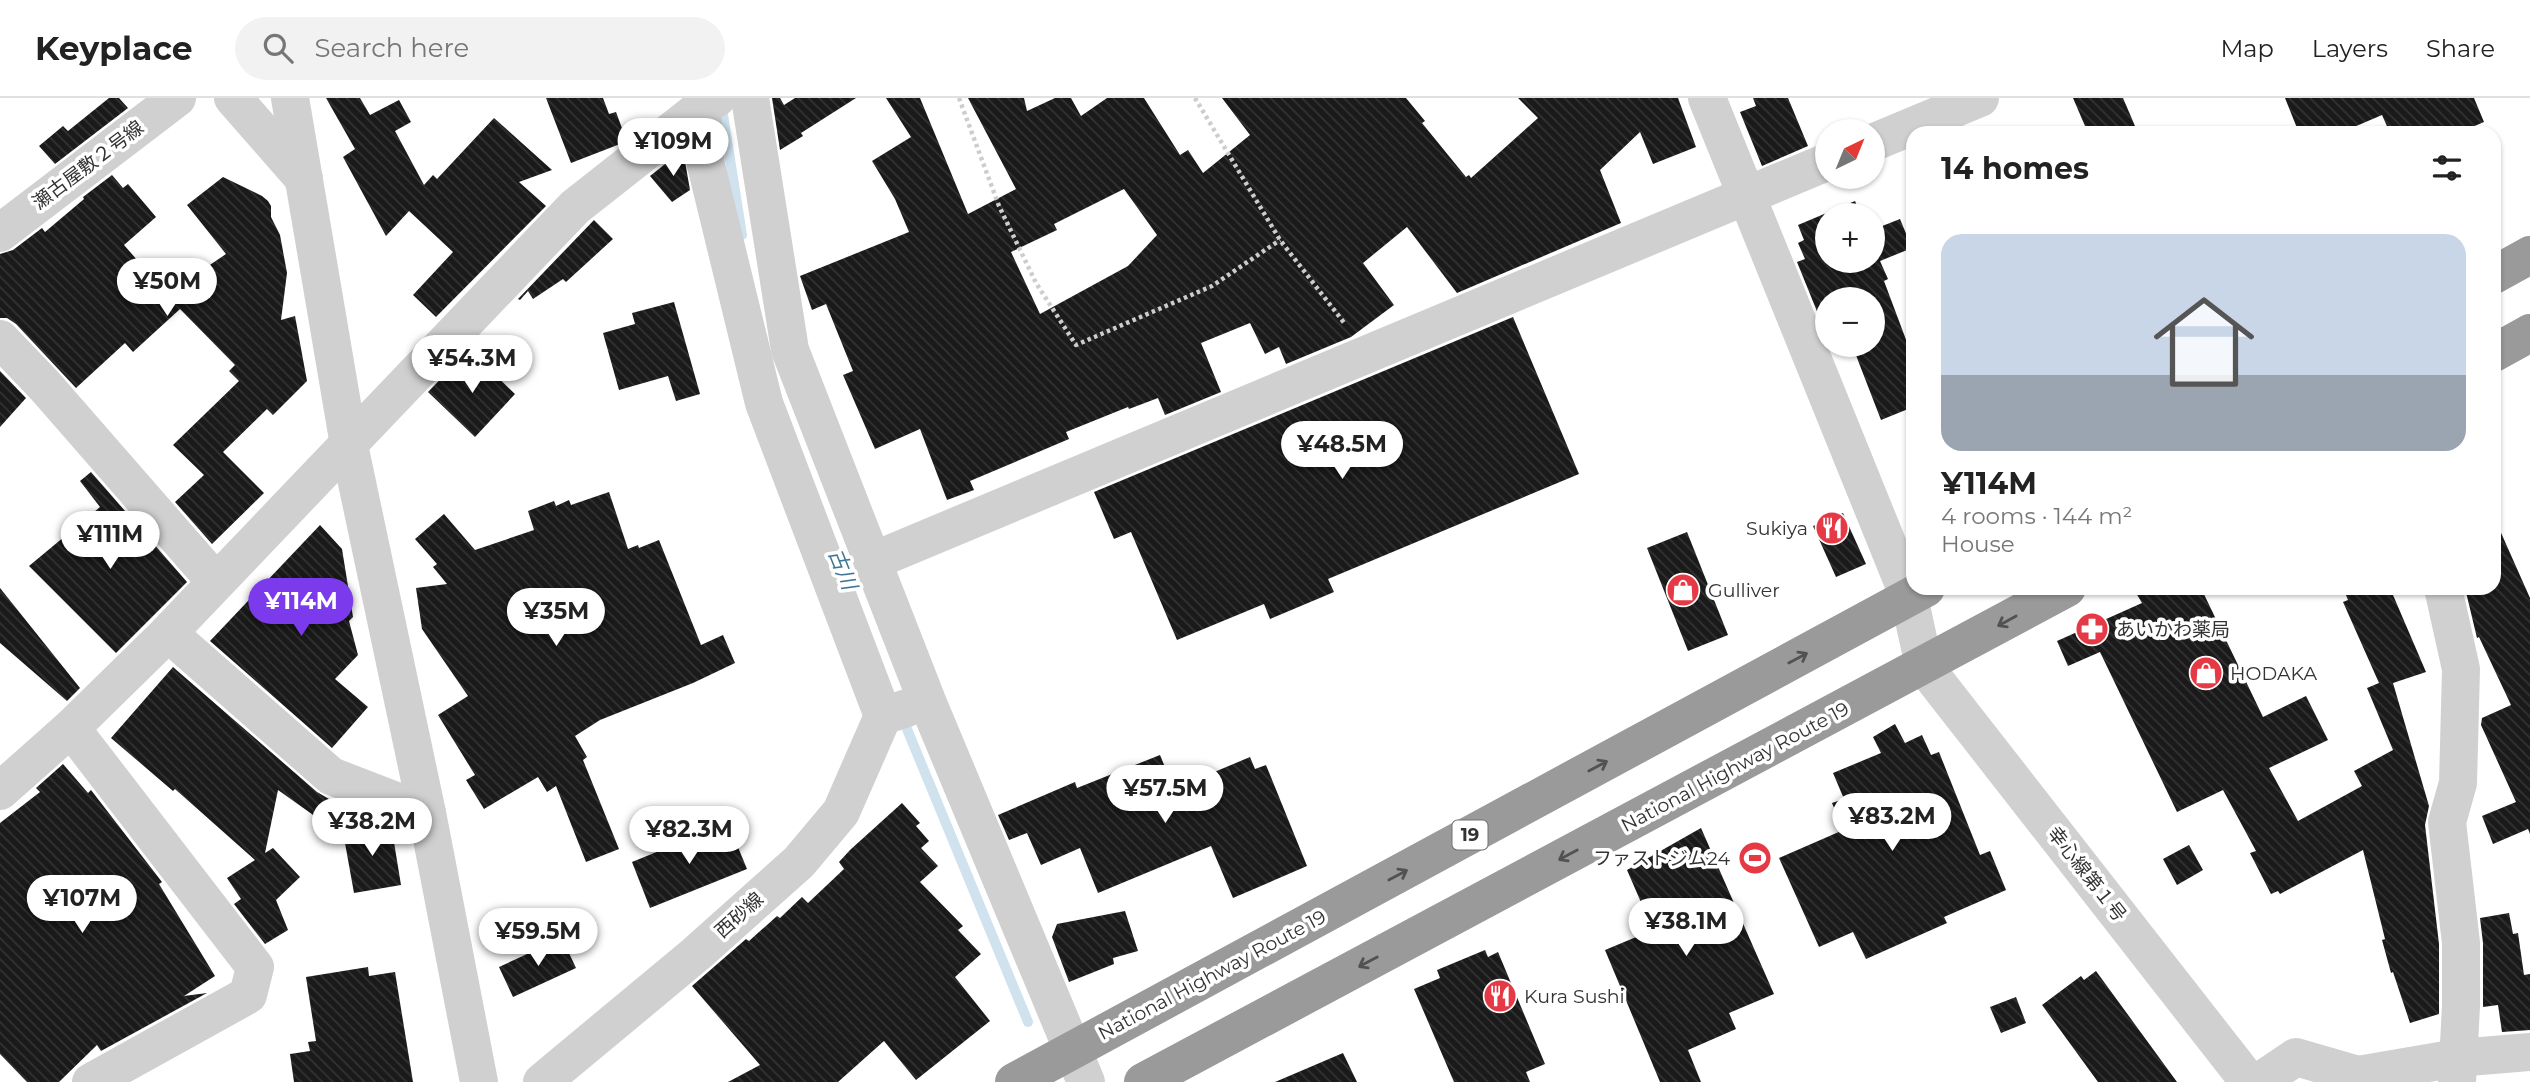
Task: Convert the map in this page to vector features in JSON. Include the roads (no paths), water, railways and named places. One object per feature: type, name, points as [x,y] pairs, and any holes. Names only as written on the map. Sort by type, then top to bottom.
[{"type":"highway","points":[[2501,271],[2530,255]]},
{"type":"highway","points":[[2501,349],[2530,332]]},
{"type":"highway","name":"National Highway Route 19","points":[[1014,1082],[1079,1066],[1914,595]]},
{"type":"highway","name":"National Highway Route 19","points":[[1143,1082],[2054,595]]},
{"type":"street","name":"瀬古屋敷２号線","points":[[0,233],[177,98]]},
{"type":"street","points":[[233,98],[305,181]]},
{"type":"street","points":[[290,98],[349,445],[427,813],[479,1082]]},
{"type":"street","points":[[750,98],[790,350],[873,561],[904,709]]},
{"type":"street","points":[[1707,98],[1746,195],[1906,565]]},
{"type":"street","points":[[1913,126],[1980,98]]},
{"type":"street","points":[[0,791],[71,728],[168,633],[575,207],[708,101]]},
{"type":"street","points":[[708,101],[706,165],[764,403],[904,709],[1079,1066]]},
{"type":"street","points":[[1885,138],[1906,129]]},
{"type":"street","points":[[873,561],[1815,167]]},
{"type":"street","points":[[0,339],[45,386],[216,582]]},
{"type":"street","points":[[1918,595],[1924,666]]},
{"type":"street","points":[[2445,595],[2461,669],[2458,783],[2447,822],[2461,943],[2457,1070]]},
{"type":"street","points":[[168,633],[331,776],[427,813]]},
{"type":"street","name":"幸心線第１号","points":[[1924,666],[2249,1082]]},
{"type":"street","name":"西砂線","points":[[542,1082],[696,954],[799,862],[841,812],[904,709]]},
{"type":"street","points":[[71,728],[254,967],[248,995],[91,1082]]},
{"type":"street","points":[[2259,1082],[2296,1057],[2358,1074],[2457,1070],[2519,1062]]},
{"type":"waterway","name":"古川","points":[[721,102],[742,235]]},
{"type":"waterway","name":"古川","points":[[902,717],[1028,1022]]},
{"type":"place","name":"Sukiya","points":[[1832,528]]},
{"type":"place","name":"Gulliver","points":[[1683,590]]},
{"type":"place","name":"あいかわ薬局","points":[[2092,629]]},
{"type":"place","name":"HODAKA","points":[[2206,673]]},
{"type":"place","name":"ファストジム24","points":[[1755,858]]},
{"type":"place","name":"Kura Sushi","points":[[1500,996]]}]
